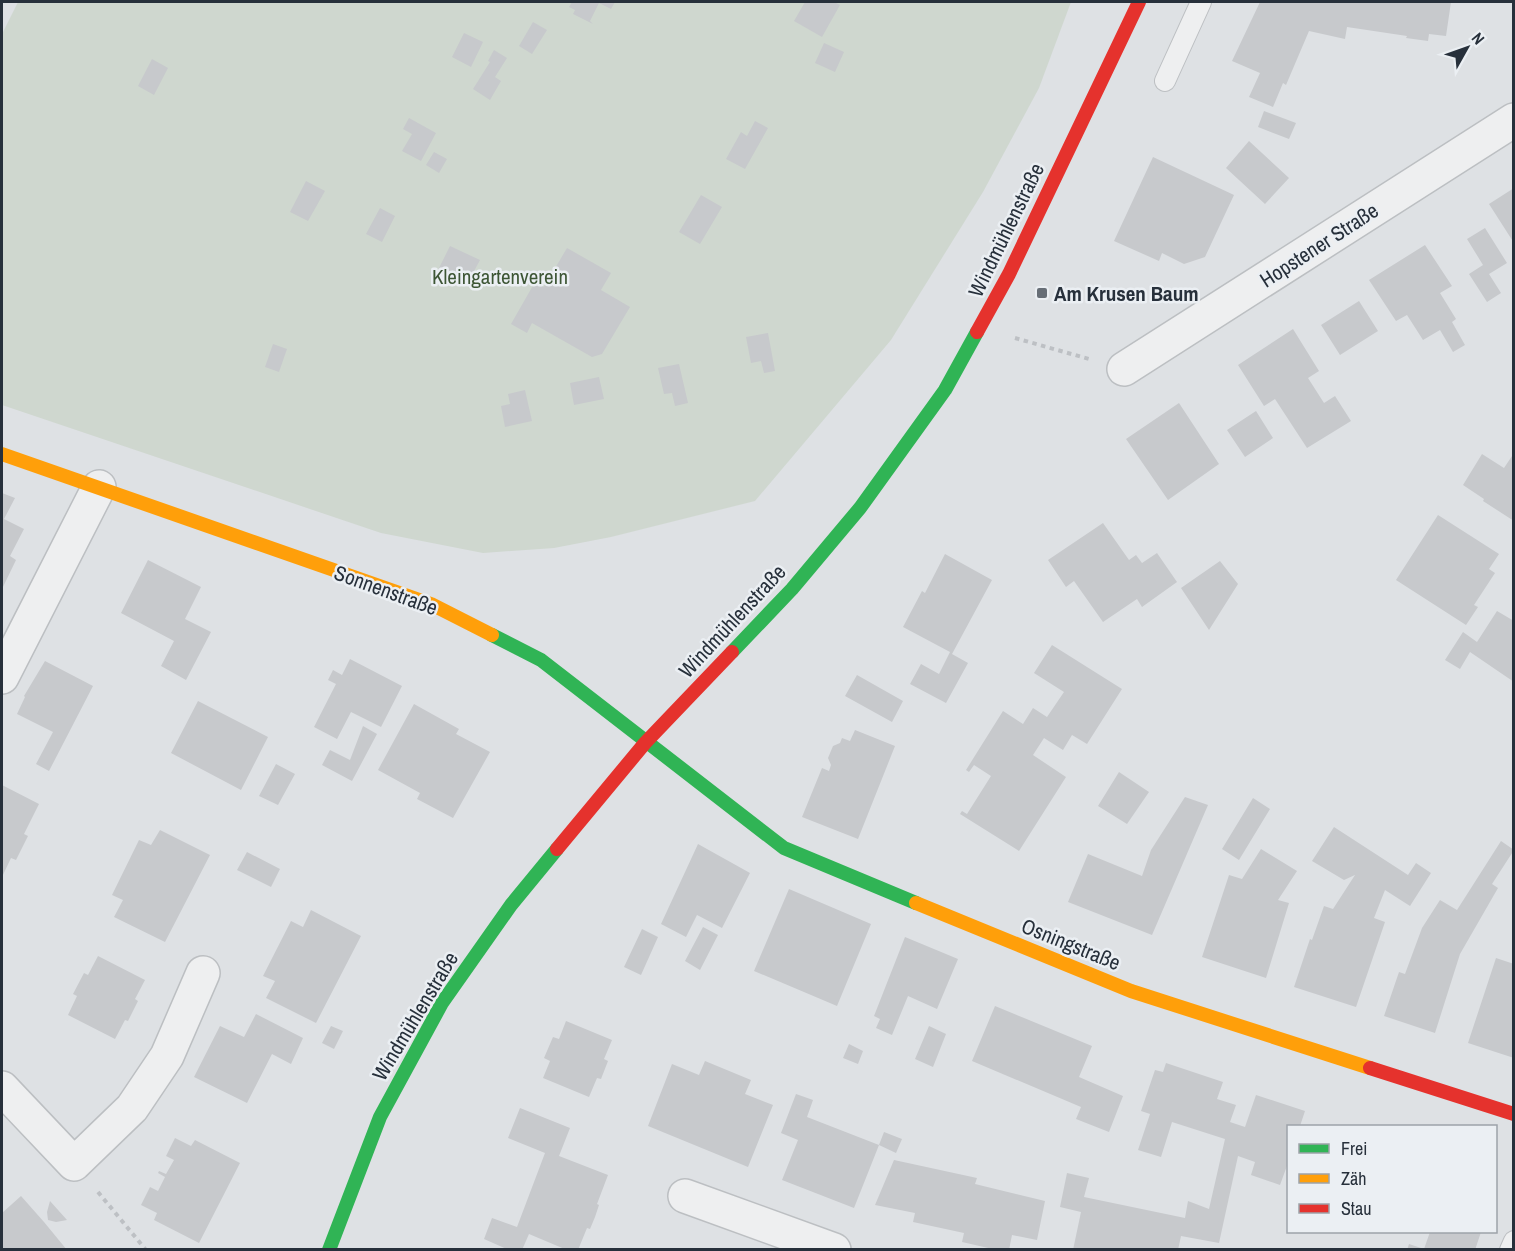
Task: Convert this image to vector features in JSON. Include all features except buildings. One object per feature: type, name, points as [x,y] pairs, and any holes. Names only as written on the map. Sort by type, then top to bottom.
[{"type":"street","name":"Windmühlenstraße","points":[[329,1250],[380,1117],[442,1003],[511,905],[645,743],[792,590],[860,508],[945,390],[1009,274],[1139,2]]},
{"type":"street","name":"Hopstener Straße","points":[[1124,369],[1514,120]]},
{"type":"street","name":"Sonnenstraße","points":[[2,454],[431,604],[541,660],[645,743]]},
{"type":"street","points":[[2,677],[99,487]]},
{"type":"street","name":"Osningstraße","points":[[645,743],[784,848],[1131,991],[1514,1114]]},
{"type":"street","points":[[2,1088],[74,1164],[132,1108],[167,1056],[203,973]]},
{"type":"street","points":[[685,1196],[834,1250]]},
{"type":"lane","points":[[1165,81],[1201,2]]},
{"type":"lane","points":[[1510,1250],[1514,1241]]},
{"type":"path","points":[[981,328],[1124,369]]},
{"type":"path","points":[[74,1164],[146,1250]]},
{"type":"green space","name":"Kleingartenverein","points":[[18,2],[1071,2],[1039,88],[983,192],[891,340],[755,501],[611,537],[554,548],[483,553],[381,533],[2,405],[2,34]]},
{"type":"traffic: fast","points":[[732,652],[792,589],[860,508],[945,390],[977,332]]},
{"type":"traffic: fast","points":[[492,635],[541,660],[784,848],[916,903]]},
{"type":"traffic: fast","points":[[329,1250],[380,1117],[442,1003],[511,905],[557,849]]},
{"type":"traffic: slow","points":[[2,454],[431,604],[492,635]]},
{"type":"traffic: slow","points":[[916,903],[1131,991],[1370,1068]]},
{"type":"traffic: jam","points":[[977,332],[1009,274],[1139,2]]},
{"type":"traffic: jam","points":[[557,849],[645,743],[732,652]]},
{"type":"traffic: jam","points":[[1370,1068],[1514,1114]]},
{"type":"place","name":"Am Krusen Baum","points":[[1042,293]]}]
